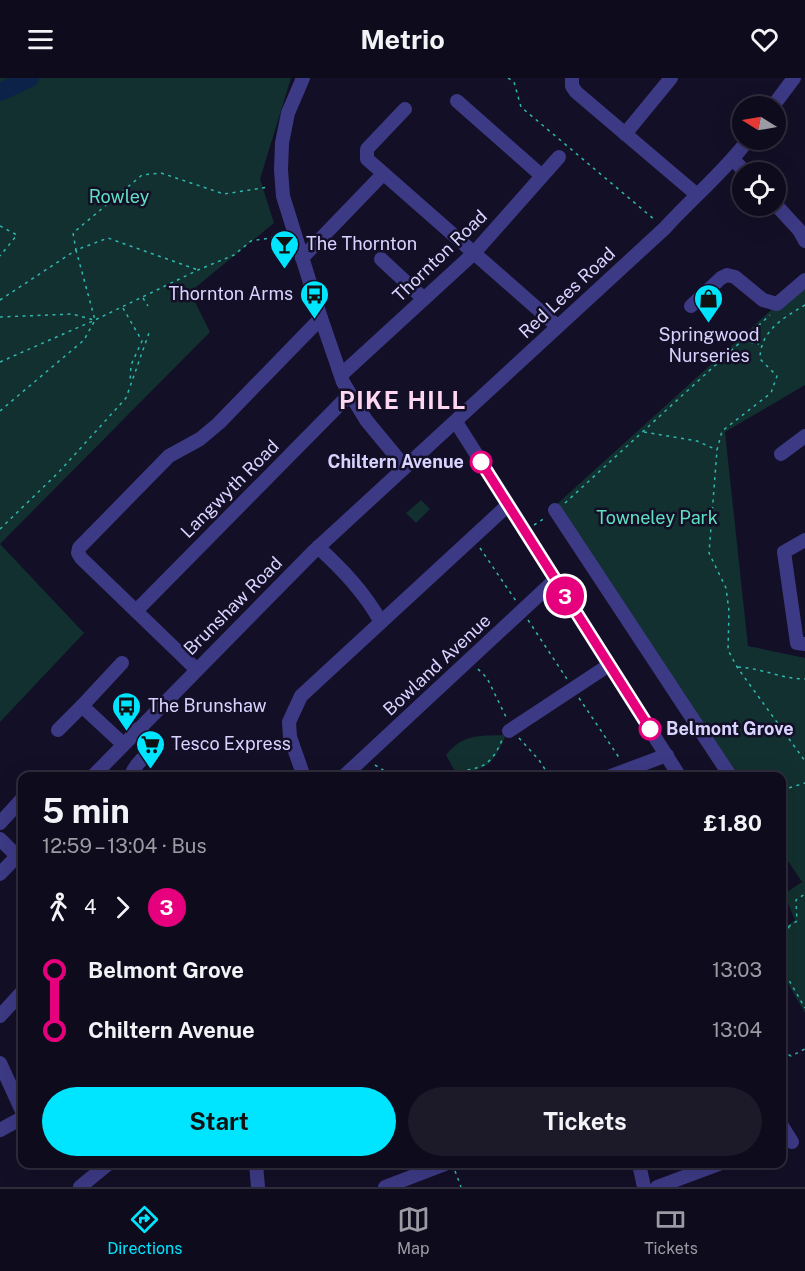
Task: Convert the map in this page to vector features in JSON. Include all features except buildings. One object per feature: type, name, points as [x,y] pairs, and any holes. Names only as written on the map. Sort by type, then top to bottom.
[{"type":"street","points":[[303,78],[288,113],[282,143],[283,196],[341,375],[366,420],[404,466]]},
{"type":"street","points":[[626,134],[671,78]]},
{"type":"street","points":[[780,96],[794,78]]},
{"type":"street","points":[[572,82],[576,92],[696,194]]},
{"type":"street","points":[[457,101],[542,176]]},
{"type":"street","points":[[405,109],[367,149],[367,159],[557,326]]},
{"type":"street","name":"Red Lees Road","points":[[404,466],[456,422],[665,228],[740,150]]},
{"type":"street","name":"Thornton Road","points":[[341,375],[474,253],[559,158]]},
{"type":"street","points":[[733,159],[736,162]]},
{"type":"street","points":[[302,258],[383,174]]},
{"type":"street","points":[[786,215],[803,232]]},
{"type":"street","points":[[381,259],[424,299]]},
{"type":"street","points":[[691,306],[720,278],[728,275],[735,277],[763,300],[777,304],[805,280]]},
{"type":"street","points":[[196,669],[81,558],[78,553],[79,548],[169,456],[200,438],[219,423],[321,318]]},
{"type":"street","name":"Langwyth Road","points":[[136,611],[350,394]]},
{"type":"street","points":[[456,422],[677,772]]},
{"type":"street","points":[[781,454],[805,436]]},
{"type":"street","name":"Brunshaw Road","points":[[97,772],[318,547],[404,466]]},
{"type":"street","points":[[302,772],[290,737],[289,722],[300,696],[508,505]]},
{"type":"street","points":[[555,510],[728,772]]},
{"type":"street","points":[[805,540],[784,552],[797,643],[805,644]]},
{"type":"street","points":[[318,547],[346,573],[368,599],[381,622]]},
{"type":"street","name":"Bowland Avenue","points":[[348,772],[555,580]]},
{"type":"street","points":[[58,730],[122,663]]},
{"type":"street","points":[[511,730],[609,665]]},
{"type":"street","points":[[82,706],[123,744]]},
{"type":"street","points":[[132,772],[156,746],[138,729]]},
{"type":"street","points":[[621,772],[667,755]]},
{"type":"street","points":[[105,763],[108,772]]},
{"type":"street","points":[[0,823],[18,803]]},
{"type":"street","points":[[0,839],[18,852]]},
{"type":"street","points":[[0,874],[18,855]]},
{"type":"street","points":[[0,1016],[18,996]]},
{"type":"street","points":[[0,1063],[18,1102]]},
{"type":"street","points":[[0,1130],[18,1120]]},
{"type":"street","points":[[786,1132],[792,1142]]},
{"type":"street","points":[[80,1187],[103,1168]]},
{"type":"street","points":[[256,1168],[258,1187]]},
{"type":"street","points":[[384,1187],[432,1168]]},
{"type":"street","points":[[640,1168],[644,1187]]},
{"type":"street","points":[[657,1187],[708,1168]]},
{"type":"path","points":[[508,78],[514,81],[521,107],[665,228]]},
{"type":"path","points":[[0,411],[84,340],[95,320],[76,250],[74,233],[142,176],[161,173],[224,194],[282,185]]},
{"type":"path","points":[[0,226],[17,235],[0,256]]},
{"type":"path","points":[[0,363],[234,255],[251,241],[295,234]]},
{"type":"path","points":[[0,300],[28,284],[76,250],[108,238],[198,270]]},
{"type":"path","points":[[143,297],[148,306]]},
{"type":"path","points":[[525,532],[559,508],[643,432],[742,341],[772,312],[777,304]]},
{"type":"path","points":[[805,305],[772,327],[761,344],[760,359],[777,376],[771,393],[722,431],[717,450],[709,553],[726,588],[729,611],[728,650],[737,667],[805,762]]},
{"type":"path","points":[[122,307],[142,341],[131,365],[130,386]]},
{"type":"path","points":[[0,317],[72,314],[95,320]]},
{"type":"path","points":[[0,529],[126,398],[148,333]]},
{"type":"path","points":[[742,341],[761,344]]},
{"type":"path","points":[[643,432],[697,441],[717,450]]},
{"type":"path","points":[[473,537],[522,611]]},
{"type":"path","points":[[469,660],[487,678],[511,730],[539,760],[547,772]]},
{"type":"path","points":[[737,667],[805,679]]},
{"type":"path","points":[[464,772],[489,762],[504,736],[511,730]]},
{"type":"path","points":[[363,758],[386,772]]},
{"type":"path","points":[[786,789],[805,783]]},
{"type":"path","points":[[786,929],[797,921],[796,900],[805,894]]},
{"type":"path","points":[[786,934],[790,926]]},
{"type":"path","points":[[786,975],[805,1008]]},
{"type":"path","points":[[786,1053],[791,1056],[805,1049]]},
{"type":"path","points":[[454,1168],[461,1187]]},
{"type":"green space","name":"Rowley","points":[[0,78],[291,78],[260,179],[274,223],[190,292],[210,332],[0,544]]},
{"type":"green space","name":"Towneley Park","points":[[805,273],[805,385],[725,432],[748,646],[805,658],[805,1013],[786,980],[786,926],[795,920],[786,899],[786,893],[802,882],[786,858],[786,772],[729,772],[557,504],[770,311],[776,301]]},
{"type":"green space","points":[[421,500],[430,509],[416,523],[406,513]]},
{"type":"green space","points":[[0,544],[84,633],[0,722]]},
{"type":"green space","points":[[503,735],[505,737],[492,760],[482,768],[468,772],[455,772],[446,755],[465,740]]},
{"type":"waterway","points":[[0,92],[30,78]]},
{"type":"bus line","name":"3","points":[[481,462],[650,729]]},
{"type":"place","name":"The Thornton","points":[[285,270]]},
{"type":"place","name":"Thornton Arms","points":[[314,320]]},
{"type":"place","name":"Springwood Nurseries","points":[[709,324]]},
{"type":"place","name":"Chiltern Avenue","points":[[481,462]]},
{"type":"place","name":"Belmont Grove","points":[[650,729]]},
{"type":"place","name":"The Brunshaw","points":[[127,732]]},
{"type":"place","name":"Tesco Express","points":[[150,770]]},
{"type":"district","name":"PIKE HILL","points":[[403,401]]}]
